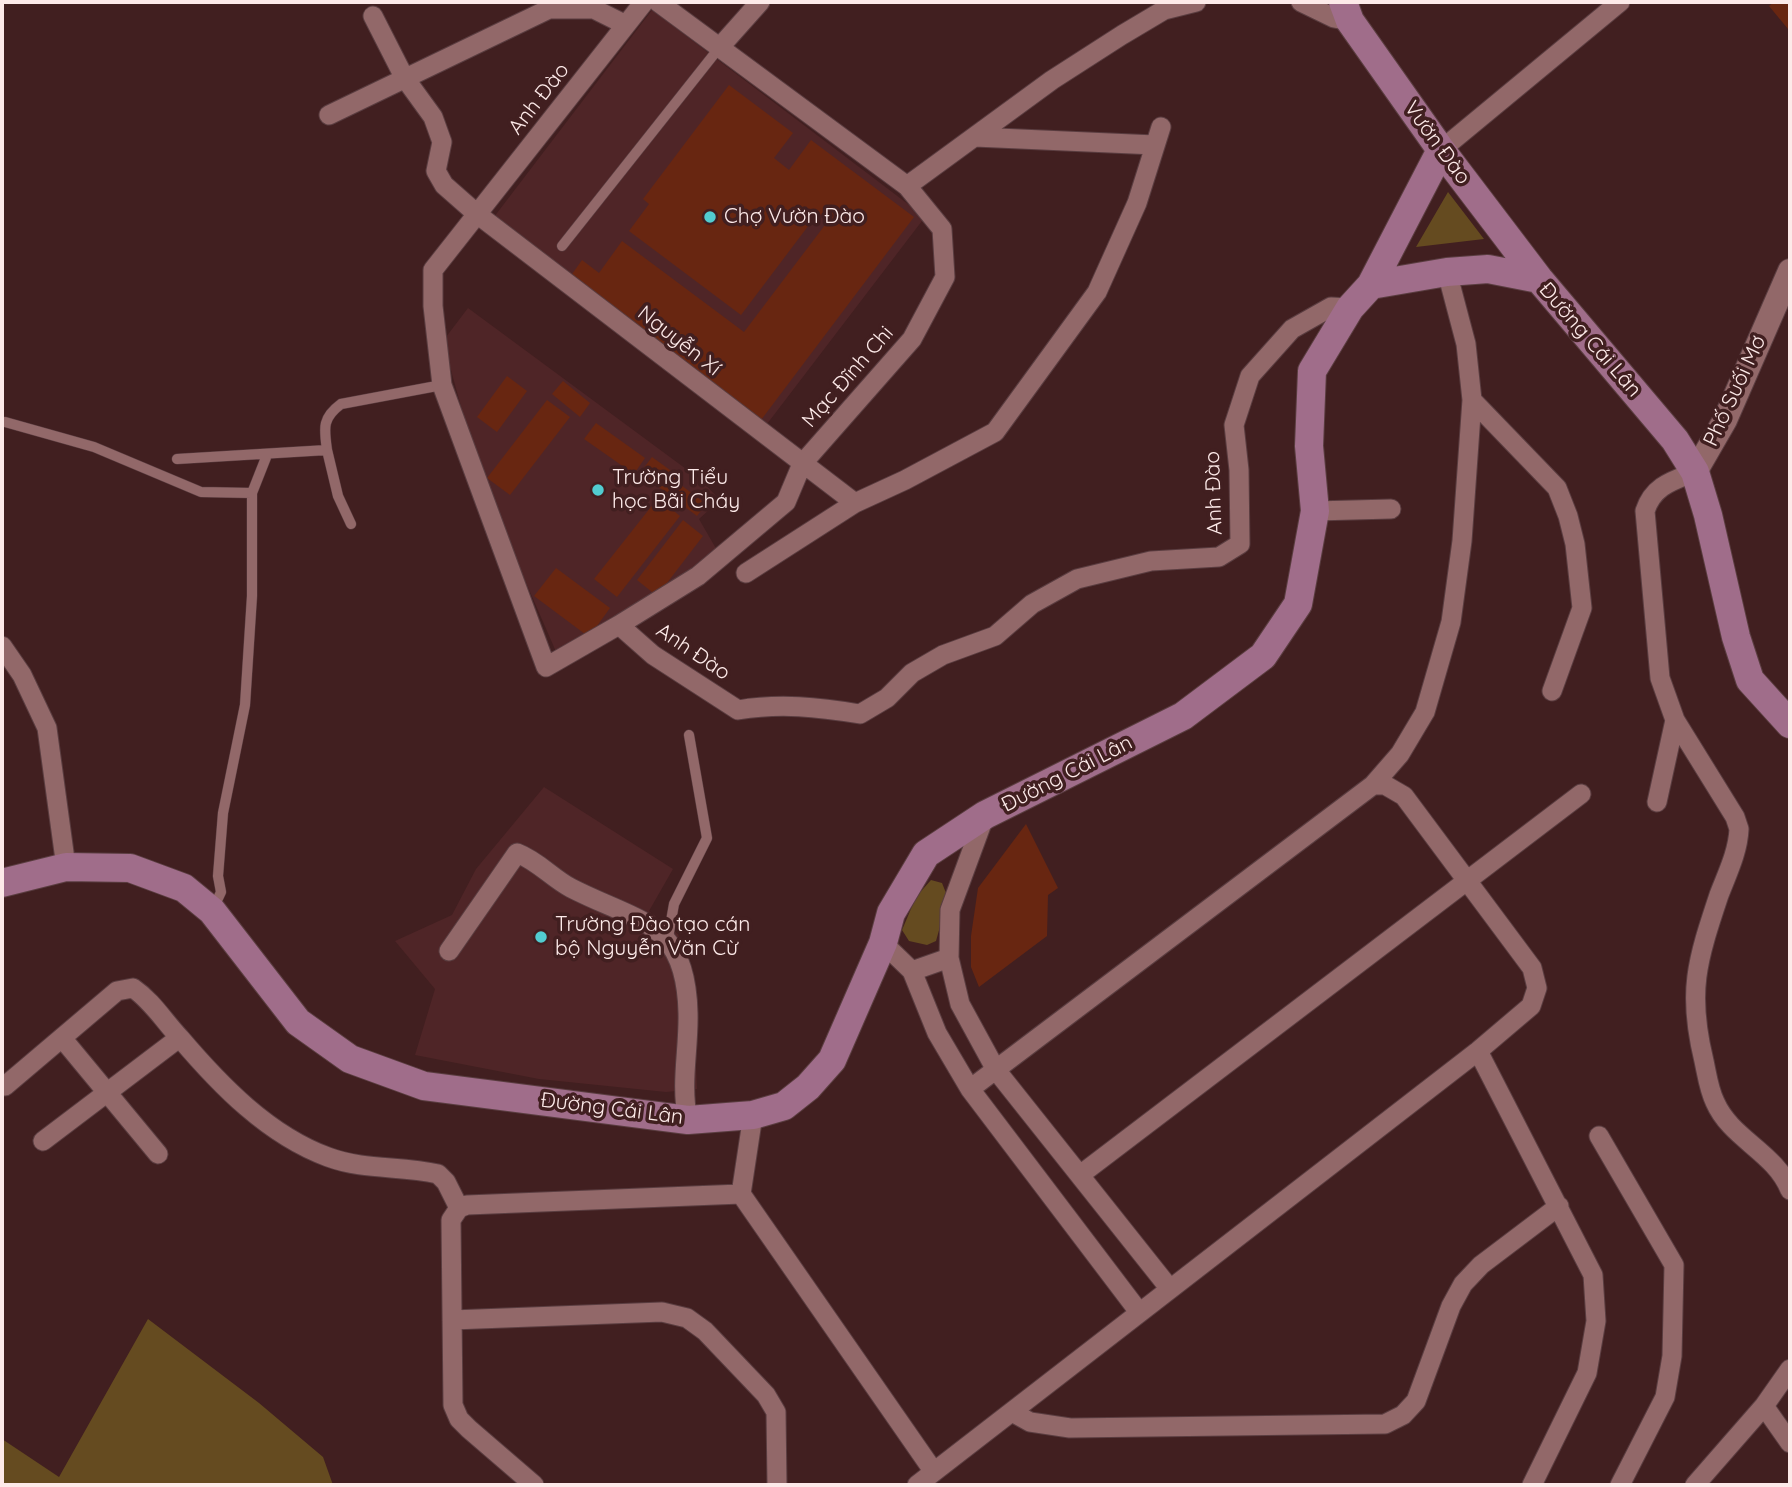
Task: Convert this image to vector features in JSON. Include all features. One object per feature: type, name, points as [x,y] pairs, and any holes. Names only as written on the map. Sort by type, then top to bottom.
[{"type":"main road","name":"Vườn Đào","points":[[1346,11],[1441,150],[1539,279]]},
{"type":"main road","points":[[1371,285],[1441,150]]},
{"type":"main road","name":"Đường Cái Lân","points":[[2,883],[66,867],[130,868],[184,888],[212,911],[298,1022],[350,1059],[424,1086],[688,1120],[753,1115],[784,1106],[808,1087],[832,1060],[883,943],[891,913],[926,854],[985,815],[1183,716],[1263,656],[1298,604],[1315,511],[1309,446],[1312,371],[1350,308],[1371,285],[1447,272],[1488,269],[1539,279],[1675,440],[1695,472],[1708,515],[1735,637],[1750,680],[1790,724]]},
{"type":"street","name":"Anh Đào","points":[[644,2],[433,270],[433,306],[442,385],[546,667],[619,625],[653,656],[738,710],[771,705],[813,706],[860,714],[887,698],[912,673],[943,655],[995,636],[1032,604],[1077,579],[1151,561],[1220,557],[1240,544],[1239,470],[1234,425],[1250,376],[1292,329],[1331,307],[1350,308]]},
{"type":"street","name":"Mạc Đĩnh Chi","points":[[619,625],[698,576],[786,502],[802,464],[912,339],[945,277],[942,229],[907,186],[658,2]]},
{"type":"street","points":[[719,48],[760,2]]},
{"type":"street","points":[[907,186],[1122,35],[1164,10],[1196,2]]},
{"type":"street","points":[[1301,2],[1334,18],[1346,11]]},
{"type":"street","points":[[1441,150],[1620,2]]},
{"type":"street","points":[[329,115],[404,77],[482,44],[549,9],[594,9],[626,25]]},
{"type":"street","points":[[373,16],[404,77]]},
{"type":"street","name":"Nguyễn Xí","points":[[404,77],[433,117],[442,142],[436,171],[444,185],[477,214],[855,503]]},
{"type":"street","points":[[746,573],[855,503],[995,432],[1097,292],[1137,204],[1158,136],[975,137]]},
{"type":"street","name":"Phố Suối Mơ","points":[[1695,472],[1725,420],[1790,271]]},
{"type":"street","points":[[970,1089],[1373,785],[1400,754],[1424,712],[1451,622],[1462,541],[1472,400],[1466,344],[1447,272]]},
{"type":"street","points":[[1472,400],[1556,488],[1568,516],[1575,544],[1582,608],[1552,691]]},
{"type":"street","points":[[1695,472],[1658,487],[1649,498],[1645,510],[1660,678],[1675,720],[1740,829],[1700,951],[1695,979],[1698,1036],[1713,1098],[1732,1129],[1773,1163],[1790,1190]]},
{"type":"street","points":[[1315,511],[1391,509]]},
{"type":"street","points":[[2,646],[22,675],[47,728],[66,867]]},
{"type":"street","points":[[1657,802],[1675,720]]},
{"type":"street","points":[[917,1485],[1478,1051],[1531,1006],[1537,988],[1532,968],[1404,796],[1385,785],[1373,785]]},
{"type":"street","points":[[1080,1175],[1581,794]]},
{"type":"street","points":[[985,815],[950,910],[949,958],[960,1004],[996,1070],[1170,1289]]},
{"type":"street","points":[[449,951],[517,853],[530,858],[568,887],[639,917],[668,939],[684,972],[688,1013],[683,1097],[688,1120]]},
{"type":"street","points":[[883,943],[912,971],[937,1033],[970,1089],[1139,1312]]},
{"type":"street","points":[[912,971],[949,958]]},
{"type":"street","points":[[5,1086],[117,991],[133,988],[145,996],[179,1038],[266,1125],[327,1157],[364,1168],[438,1174],[446,1182],[459,1208]]},
{"type":"street","points":[[62,1038],[158,1153]]},
{"type":"street","points":[[43,1141],[179,1038]]},
{"type":"street","points":[[1478,1051],[1593,1275],[1596,1321],[1587,1373],[1532,1485]]},
{"type":"street","points":[[753,1115],[741,1194],[934,1472]]},
{"type":"street","points":[[1599,1136],[1674,1265],[1672,1356],[1665,1397],[1620,1485]]},
{"type":"street","points":[[534,1485],[459,1419],[453,1405],[451,1220],[459,1208],[467,1205],[741,1194]]},
{"type":"street","points":[[1012,1412],[1030,1422],[1070,1428],[1385,1424],[1403,1415],[1416,1401],[1451,1306],[1463,1284],[1481,1265],[1559,1206]]},
{"type":"street","points":[[452,1320],[662,1312],[687,1318],[705,1331],[766,1395],[776,1412],[777,1485]]},
{"type":"street","points":[[1695,1485],[1764,1406],[1790,1369]]},
{"type":"street","points":[[1764,1406],[1790,1443]]},
{"type":"lane","points":[[562,246],[719,48]]},
{"type":"lane","points":[[351,524],[338,496],[327,450],[324,423],[329,413],[341,404],[442,385]]},
{"type":"lane","points":[[5,422],[94,447],[201,492],[252,493]]},
{"type":"lane","points":[[177,459],[327,450]]},
{"type":"lane","points":[[212,911],[221,892],[218,876],[223,813],[245,705],[252,596],[252,493],[267,455]]},
{"type":"lane","points":[[668,939],[674,904],[707,838],[689,736]]},
{"type":"shaded area","name":"Chợ Vườn Đào","points":[[652,10],[925,217],[767,424],[494,217]]},
{"type":"shaded area","points":[[1448,192],[1484,239],[1416,247]]},
{"type":"shaded area","name":"Trường Tiểu học Bãi Cháy","points":[[468,308],[701,480],[720,500],[699,519],[718,552],[557,654],[481,479],[443,341]]},
{"type":"shaded area","name":"Trường Đào tạo cán bộ Nguyễn Văn Cừ","points":[[544,787],[673,869],[649,911],[678,934],[692,973],[697,1089],[666,1092],[539,1079],[415,1055],[435,989],[395,941],[452,915],[476,869]]},
{"type":"shaded area","points":[[931,880],[942,883],[948,898],[936,941],[927,945],[909,941],[902,930],[916,897]]},
{"type":"shaded area","points":[[148,1319],[259,1403],[323,1457],[333,1485],[2,1485],[2,1439],[59,1477]]},
{"type":"building","points":[[1774,2],[1790,2],[1788,29],[1769,6]]},
{"type":"building","points":[[729,85],[793,133],[774,158],[789,170],[811,140],[914,217],[761,420],[570,277],[582,260],[599,273],[622,241],[744,332],[828,221],[818,213],[741,315],[629,231],[649,204],[643,199]]},
{"type":"building","points":[[507,376],[527,391],[497,432],[477,417]]},
{"type":"building","points":[[563,381],[590,403],[580,417],[552,394]]},
{"type":"building","points":[[547,400],[570,417],[510,495],[487,478]]},
{"type":"building","points":[[596,423],[645,458],[634,474],[584,439]]},
{"type":"building","points":[[652,457],[681,478],[677,482],[706,504],[697,516],[640,473]]},
{"type":"building","points":[[658,498],[680,516],[617,597],[594,579]]},
{"type":"building","points":[[683,520],[703,536],[657,596],[637,580]]},
{"type":"building","points":[[556,568],[610,608],[589,637],[534,596]]},
{"type":"building","points":[[1026,824],[1058,888],[1048,895],[1047,936],[979,987],[971,967],[971,936],[978,888]]},
{"type":"place","name":"Chợ Vườn Đào","points":[[710,217]]},
{"type":"place","name":"Trường Tiểu học Bãi Cháy","points":[[598,490]]},
{"type":"place","name":"Trường Đào tạo cán bộ Nguyễn Văn Cừ","points":[[541,937]]}]
